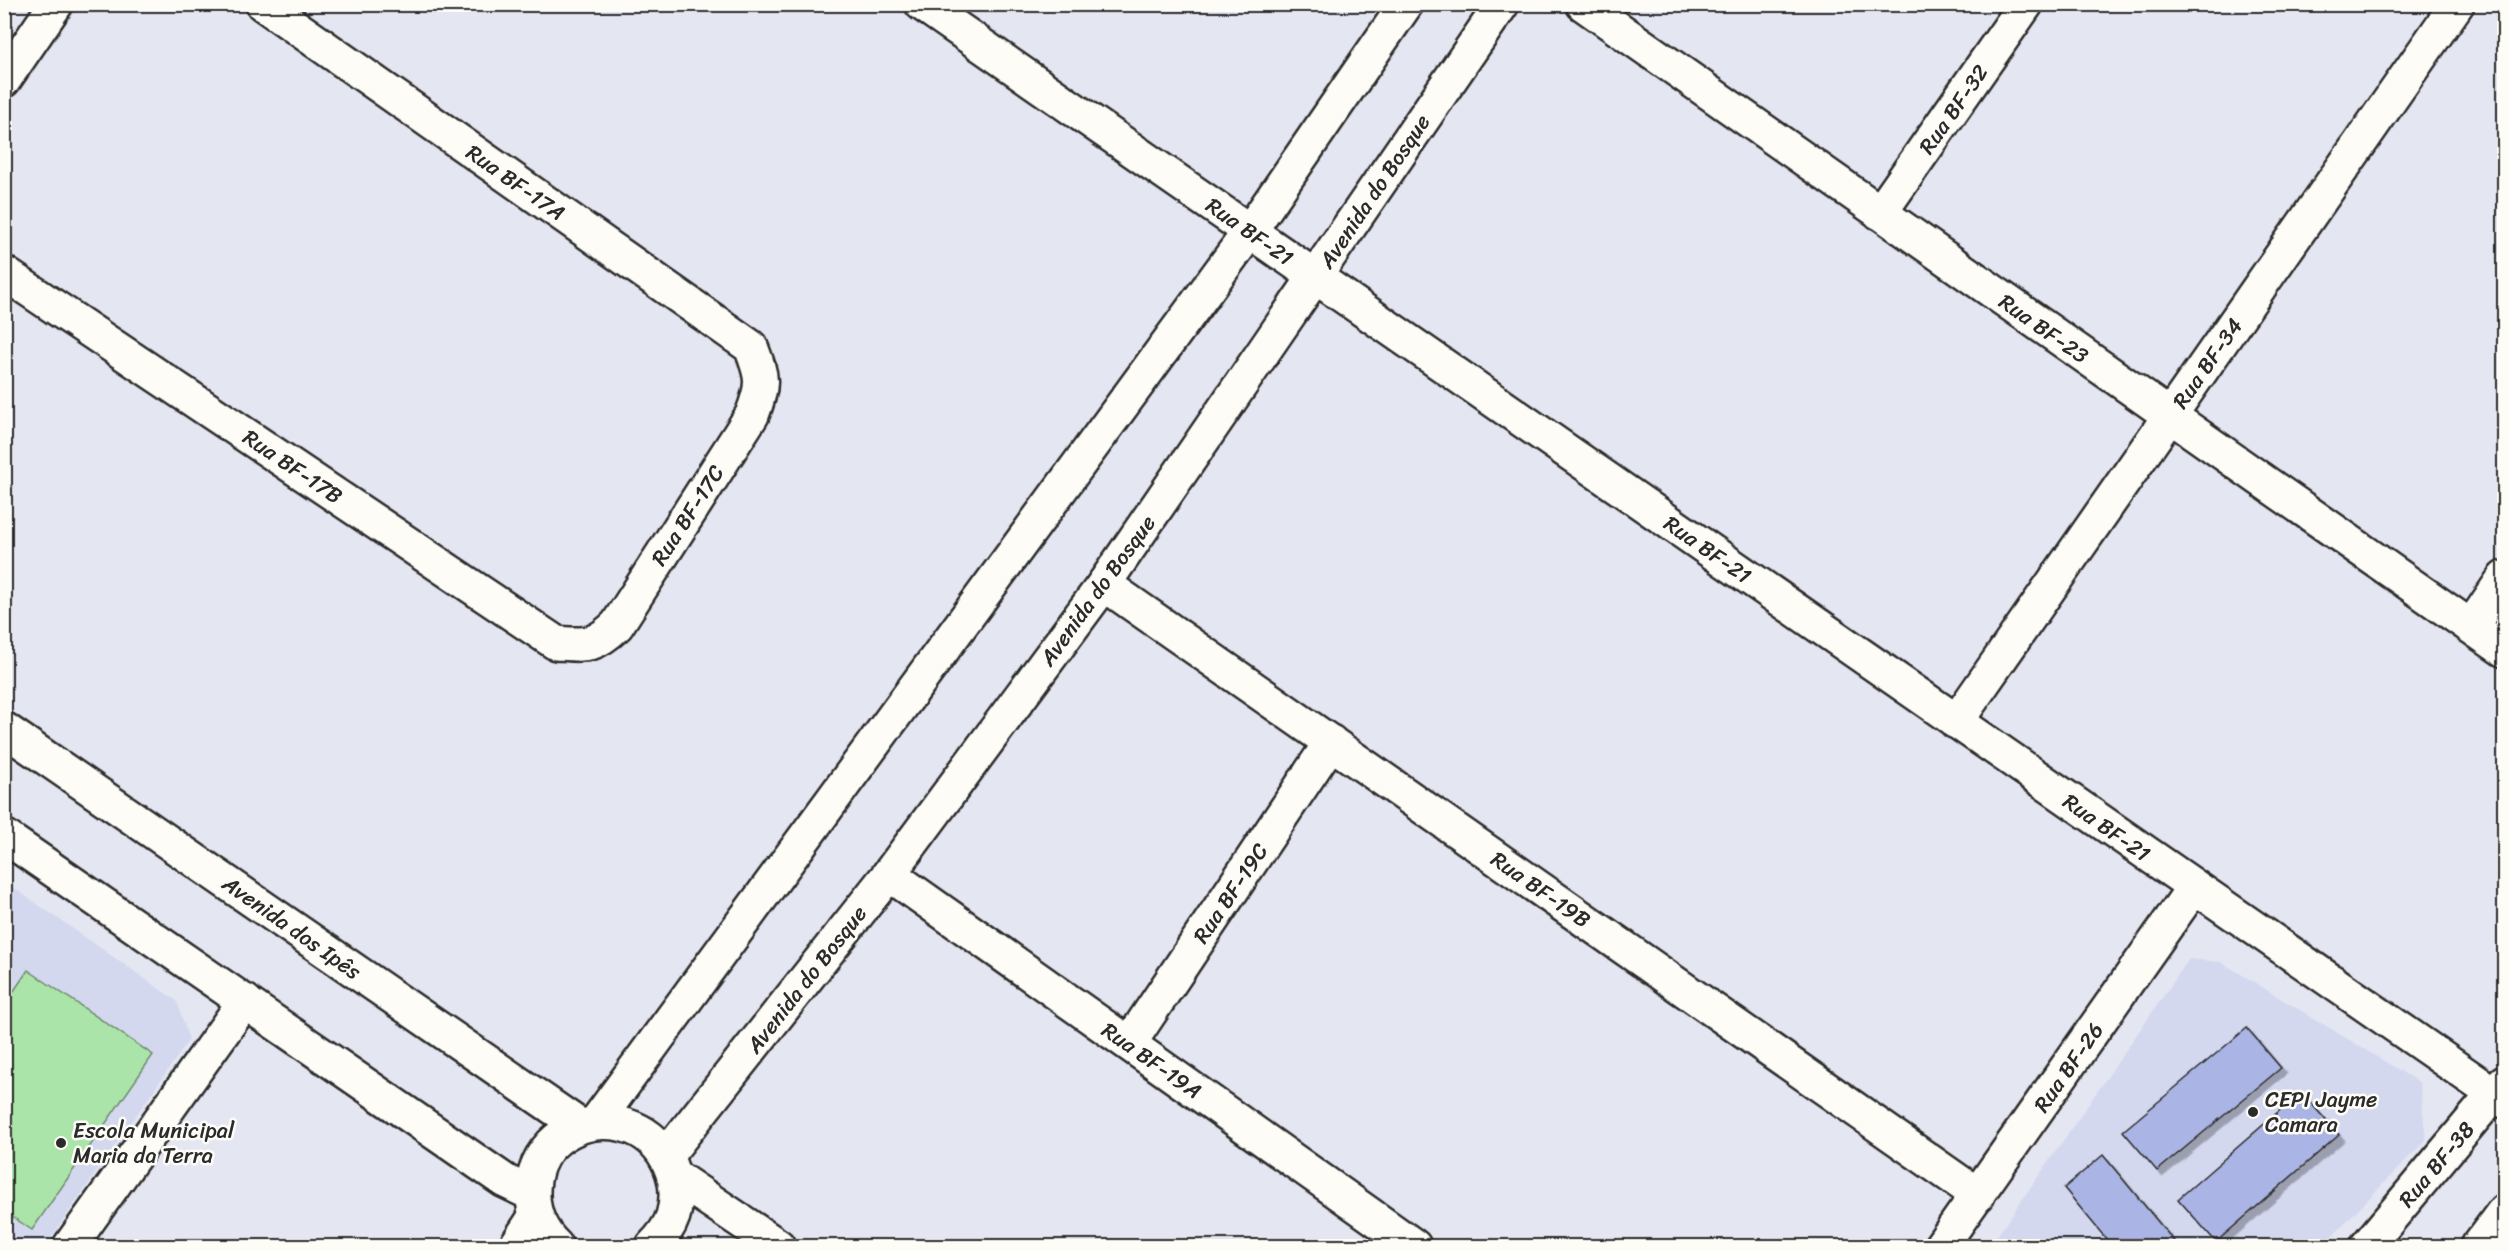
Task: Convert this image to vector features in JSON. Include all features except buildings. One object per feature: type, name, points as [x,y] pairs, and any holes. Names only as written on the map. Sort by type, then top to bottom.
[{"type":"street","points":[[4,80],[56,4]]},
{"type":"street","name":"Rua BF-17A","points":[[263,4],[751,347],[759,368]]},
{"type":"street","name":"Rua BF-21","points":[[922,4],[2194,887],[2501,1092]]},
{"type":"street","points":[[588,1124],[1250,231],[1406,4]]},
{"type":"street","name":"Avenida do Bosque","points":[[670,1166],[1104,584],[1502,4]]},
{"type":"street","name":"Rua BF-23","points":[[1583,4],[2505,650]]},
{"type":"street","name":"Rua BF-32","points":[[1880,213],[2026,4]]},
{"type":"street","name":"Rua BF-34","points":[[1956,722],[2457,4]]},
{"type":"street","name":"Rua BF-17B","points":[[4,273],[556,643],[585,645]]},
{"type":"street","name":"Rua BF-17C","points":[[585,645],[602,639],[617,625],[752,415],[761,391],[759,368]]},
{"type":"street","points":[[2471,627],[2505,578]]},
{"type":"street","name":"Rua BF-19B","points":[[1104,584],[1978,1194]]},
{"type":"street","name":"Avenida dos Ipês","points":[[4,729],[588,1124]]},
{"type":"street","name":"Rua BF-19C","points":[[1128,1044],[1331,742]]},
{"type":"street","points":[[4,836],[505,1181],[533,1205],[546,1236],[556,1246]]},
{"type":"street","name":"Rua BF-19A","points":[[889,874],[1414,1246]]},
{"type":"street","name":"Rua BF-26","points":[[1941,1246],[2194,887]]},
{"type":"street","points":[[70,1246],[245,1001]]},
{"type":"street","name":"Rua BF-38","points":[[2367,1246],[2501,1092]]},
{"type":"street","points":[[516,1246],[533,1205],[535,1172],[545,1152],[560,1136],[588,1124],[633,1128],[651,1140],[670,1166],[778,1246]]},
{"type":"street","points":[[652,1246],[663,1236],[672,1217],[676,1197],[670,1166]]},
{"type":"street","points":[[2478,1246],[2505,1211]]},
{"type":"shaded area","name":"Escola Municipal Maria da Terra","points":[[4,881],[177,1001],[189,1040],[45,1246],[5,1246]]},
{"type":"shaded area","name":"CEPI Jayme Camara","points":[[2189,959],[2221,962],[2420,1083],[2426,1140],[2322,1246],[1990,1246]]},
{"type":"green space","points":[[28,970],[153,1055],[32,1230],[4,1211],[5,1004]]},
{"type":"place","name":"CEPI Jayme Camara","points":[[2253,1112]]},
{"type":"place","name":"Escola Municipal Maria da Terra","points":[[61,1143]]}]
